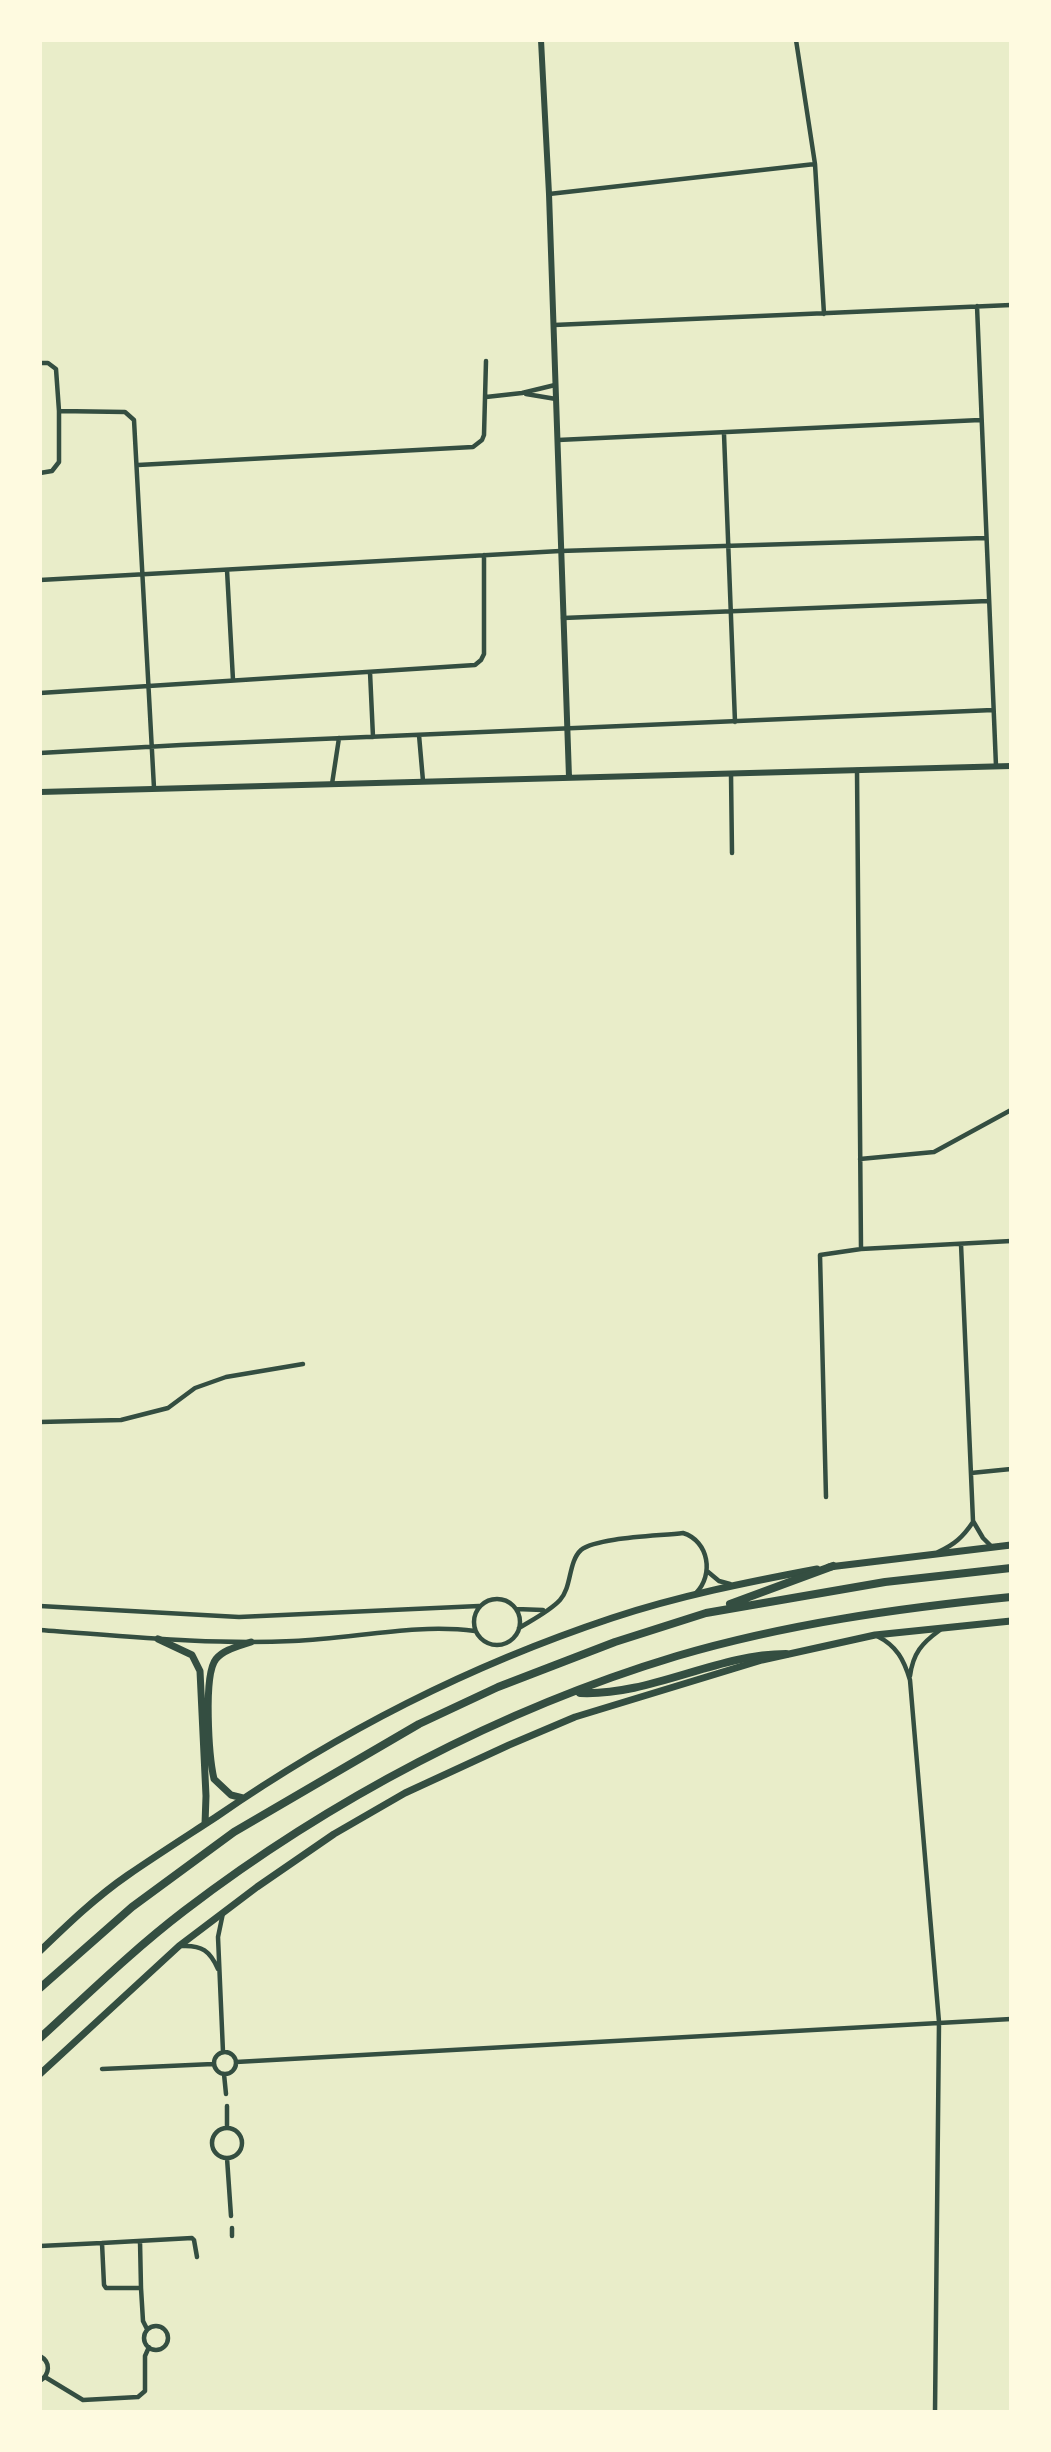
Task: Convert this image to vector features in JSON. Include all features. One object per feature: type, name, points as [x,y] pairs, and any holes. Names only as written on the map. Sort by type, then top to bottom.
[{"type":"highway","points":[[40,1988],[132,1907],[202,1854],[276,1806],[438,1714],[498,1686],[615,1642],[706,1613],[833,1566]]},
{"type":"highway","points":[[706,1613],[885,1582],[1011,1567]]},
{"type":"highway","points":[[40,2038],[152,1937],[217,1887],[341,1804],[423,1759],[574,1692],[679,1656],[799,1627],[905,1608],[1011,1597]]},
{"type":"highway","points":[[574,1692],[619,1691],[754,1657],[786,1654]]},
{"type":"main road","points":[[40,1951],[84,1909],[127,1876],[243,1798],[334,1741],[415,1698],[509,1656],[602,1622],[733,1585],[833,1566],[1011,1545]]},
{"type":"main road","points":[[40,2074],[178,1946],[334,1834],[405,1793],[575,1717],[704,1677],[786,1654],[875,1635],[1011,1621]]},
{"type":"main road","points":[[158,1639],[192,1655],[200,1671],[205,1824]]},
{"type":"main road","points":[[243,1798],[223,1791],[214,1779],[208,1684],[211,1667],[219,1656],[251,1642]]},
{"type":"street","points":[[541,40],[549,194],[569,777]]},
{"type":"street","points":[[796,40],[815,164],[824,314]]},
{"type":"street","points":[[549,194],[815,164]]},
{"type":"street","points":[[553,325],[1011,304]]},
{"type":"street","points":[[977,306],[996,766]]},
{"type":"street","points":[[138,465],[468,448],[478,444],[484,435],[486,361]]},
{"type":"street","points":[[40,363],[52,365],[56,369],[59,411],[59,462],[52,471],[40,473]]},
{"type":"street","points":[[485,397],[522,393],[555,384]]},
{"type":"street","points":[[522,393],[556,399]]},
{"type":"street","points":[[59,411],[130,414],[136,424],[154,788]]},
{"type":"street","points":[[557,440],[980,420]]},
{"type":"street","points":[[724,434],[734,722]]},
{"type":"street","points":[[40,580],[560,551],[985,538]]},
{"type":"street","points":[[40,693],[467,666],[481,660],[484,646],[484,555]]},
{"type":"street","points":[[227,570],[233,680]]},
{"type":"street","points":[[563,618],[988,601]]},
{"type":"street","points":[[370,671],[373,737]]},
{"type":"street","points":[[40,753],[567,727],[993,710]]},
{"type":"street","points":[[419,735],[423,781]]},
{"type":"street","points":[[332,784],[339,738]]},
{"type":"street","points":[[40,792],[1011,765]]},
{"type":"street","points":[[857,770],[861,1249]]},
{"type":"street","points":[[731,773],[732,852]]},
{"type":"street","points":[[860,1159],[934,1152],[1011,1110]]},
{"type":"street","points":[[826,1497],[820,1255],[861,1249],[1011,1241]]},
{"type":"street","points":[[961,1244],[973,1521],[992,1547]]},
{"type":"street","points":[[40,1422],[121,1420],[168,1408],[195,1388],[226,1377],[303,1363]]},
{"type":"street","points":[[971,1473],[1011,1469]]},
{"type":"street","points":[[938,1552],[952,1546],[965,1535],[973,1521]]},
{"type":"street","points":[[519,1628],[560,1601],[567,1590],[578,1555],[583,1549],[597,1542],[683,1533],[693,1536],[702,1546],[707,1571],[701,1588],[693,1596]]},
{"type":"street","points":[[707,1571],[719,1581],[733,1585]]},
{"type":"street","points":[[498,1598],[508,1601],[516,1609],[520,1618],[515,1637],[498,1646],[480,1639],[473,1622],[479,1606],[487,1600],[498,1598]]},
{"type":"street","points":[[40,1606],[239,1617],[479,1606]]},
{"type":"street","points":[[516,1609],[546,1610]]},
{"type":"street","points":[[934,2412],[939,2022],[910,1680],[912,1661],[921,1644],[944,1627]]},
{"type":"street","points":[[40,1630],[158,1639],[251,1642],[315,1640],[432,1629],[475,1631]]},
{"type":"street","points":[[875,1635],[895,1648],[905,1663],[910,1680]]},
{"type":"street","points":[[223,1912],[218,1932],[223,2052]]},
{"type":"street","points":[[178,1946],[197,1946],[206,1950],[214,1958],[220,1972]]},
{"type":"street","points":[[236,2062],[1011,2019]]},
{"type":"street","points":[[223,2052],[233,2055],[236,2062],[233,2071],[225,2074],[217,2071],[214,2064],[216,2056],[223,2052]]},
{"type":"street","points":[[102,2069],[214,2064]]},
{"type":"street","points":[[225,2074],[226,2094]]},
{"type":"street","points":[[227,2106],[227,2128]]},
{"type":"street","points":[[227,2128],[239,2133],[242,2146],[234,2157],[227,2158],[217,2154],[213,2144],[216,2133],[227,2128]]},
{"type":"street","points":[[227,2158],[231,2216]]},
{"type":"street","points":[[232,2228],[232,2236]]},
{"type":"street","points":[[40,2246],[192,2238],[197,2257]]},
{"type":"street","points":[[140,2241],[143,2321],[147,2329],[145,2341],[149,2347],[160,2349],[167,2344],[165,2329],[158,2326],[147,2329]]},
{"type":"street","points":[[102,2244],[105,2287],[142,2288]]},
{"type":"street","points":[[40,2356],[48,2364],[43,2379],[83,2400],[138,2397],[145,2392],[145,2356],[149,2347]]}]
